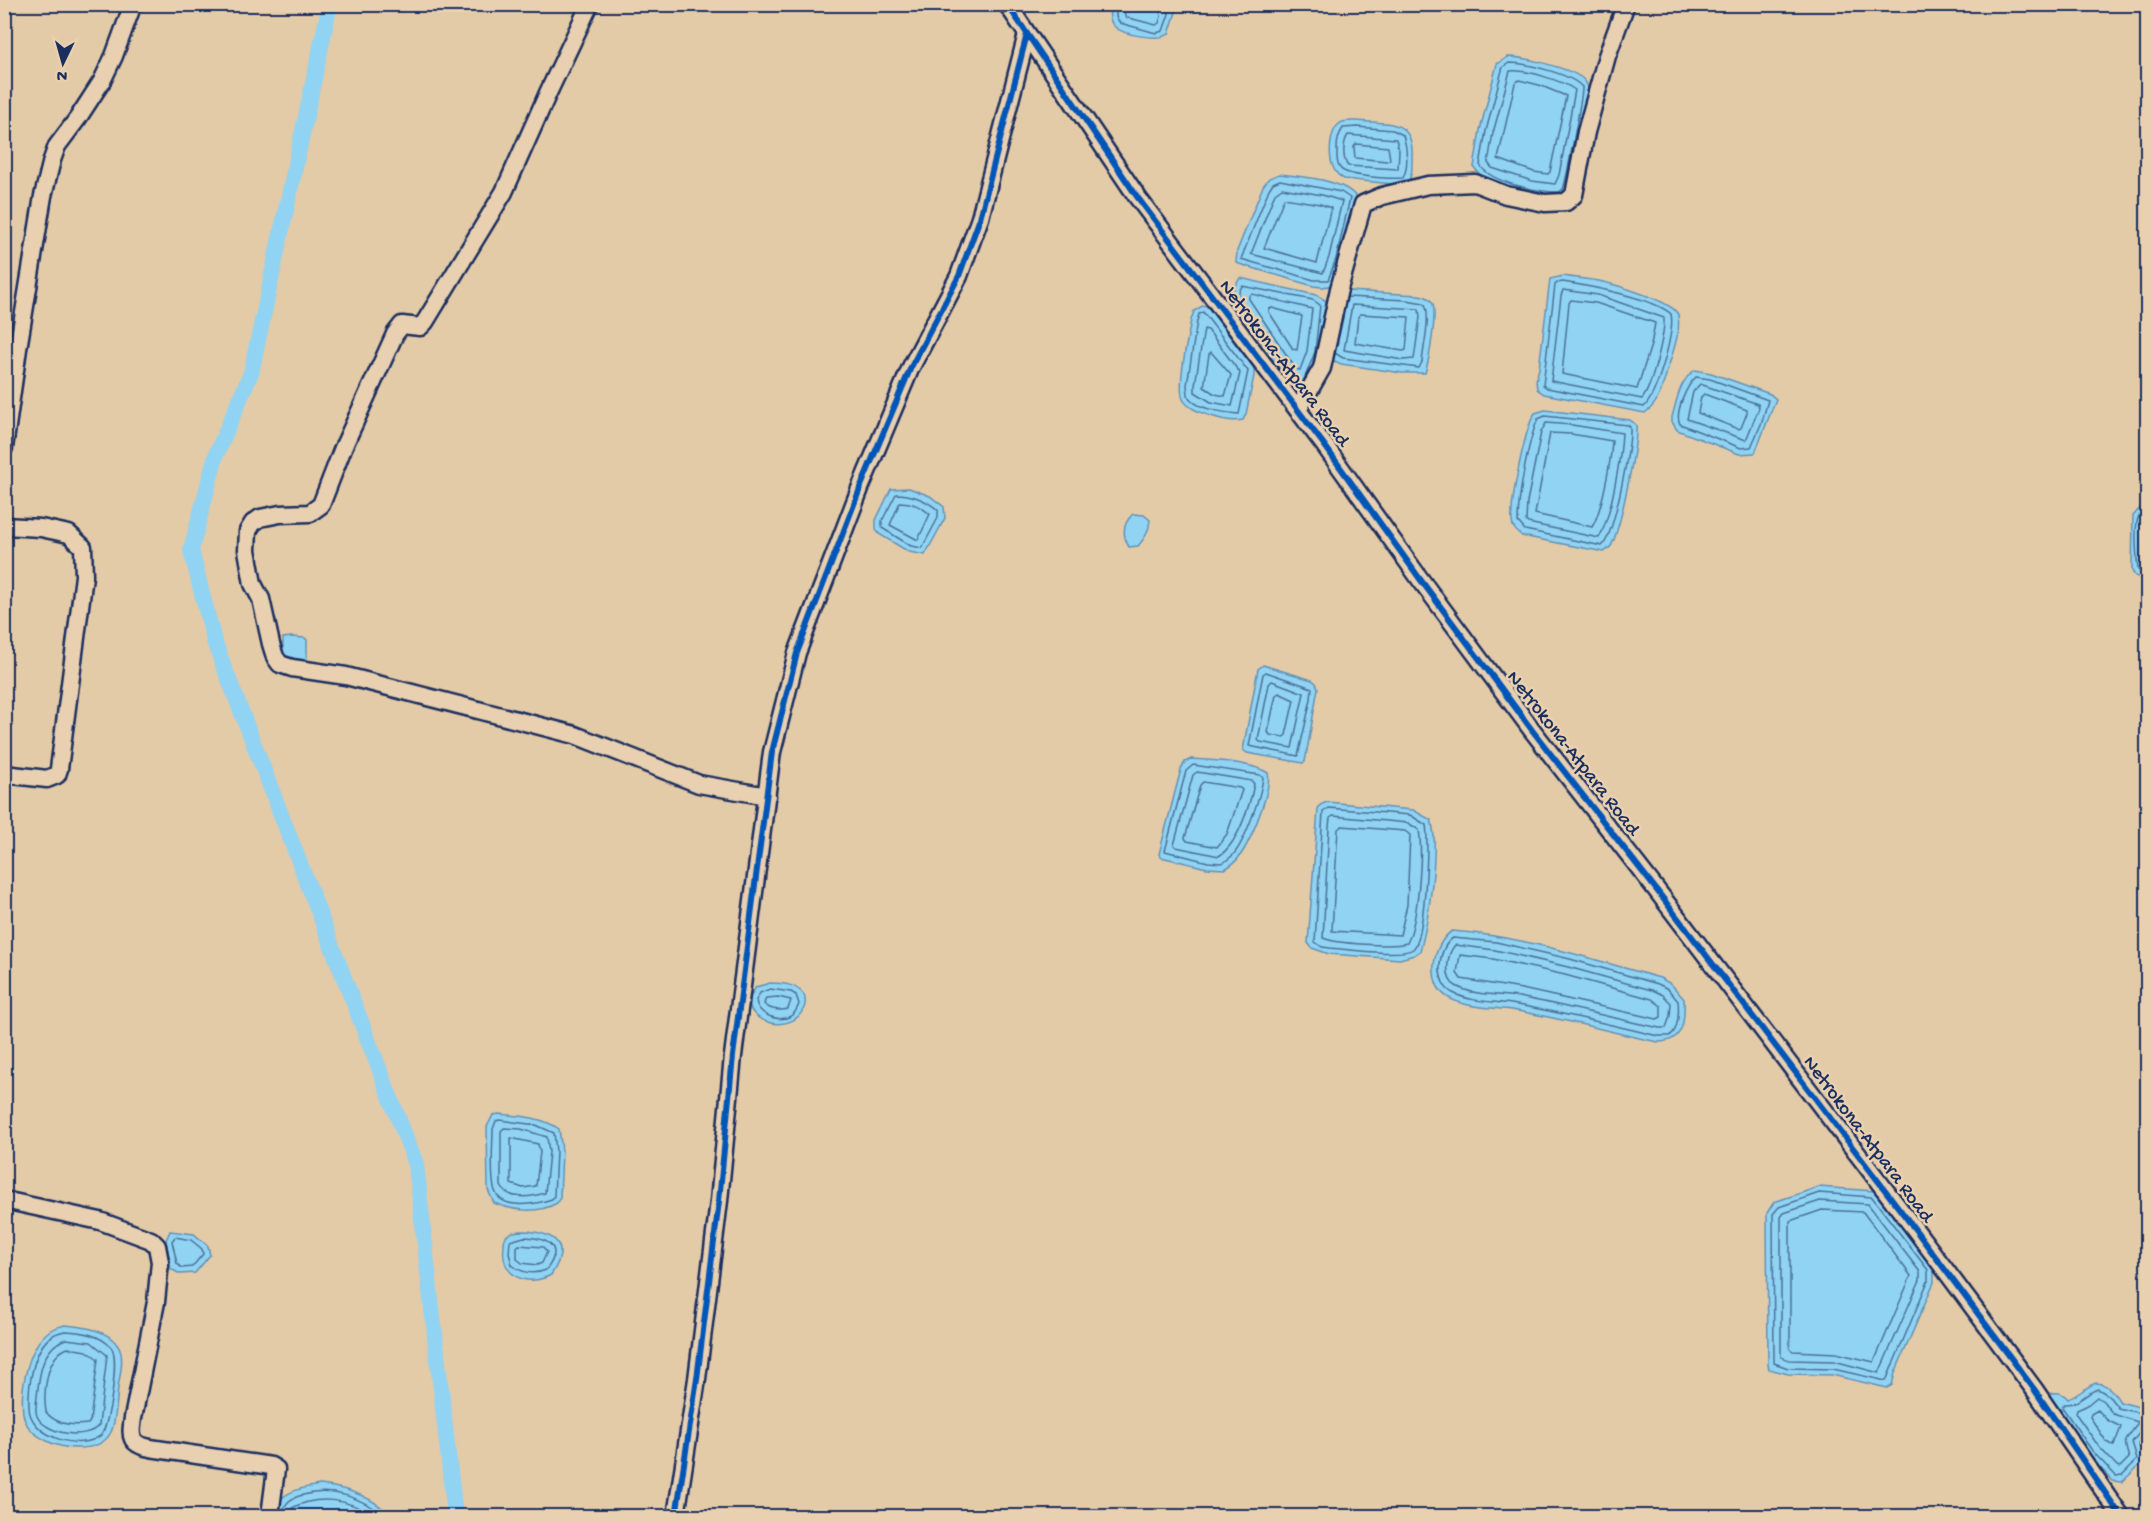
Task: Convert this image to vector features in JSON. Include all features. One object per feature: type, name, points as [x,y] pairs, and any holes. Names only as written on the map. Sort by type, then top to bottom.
[{"type":"street","points":[[4,448],[31,266],[51,160],[57,146],[102,81],[133,4]]},
{"type":"street","points":[[591,4],[504,192],[425,322],[420,327],[402,325],[395,334],[343,447],[321,505],[310,513],[280,514],[260,518],[251,525],[247,535],[247,550],[253,584],[261,598],[275,657],[285,666],[346,676],[575,735],[699,784],[767,796]]},
{"type":"street","name":"Netrokona-Atpara Road","points":[[1007,4],[1138,198],[1298,410],[1532,730],[1917,1232],[2034,1389],[2121,1516]]},
{"type":"street","points":[[1298,410],[1322,368],[1338,289],[1363,204],[1392,193],[1428,185],[1474,183],[1506,195],[1545,202],[1566,202],[1574,195],[1592,110],[1607,56],[1626,4]]},
{"type":"street","points":[[676,1516],[700,1357],[719,1201],[733,1056],[772,752],[797,653],[861,486],[911,367],[959,276],[970,247],[980,218],[1027,34]]},
{"type":"street","points":[[4,526],[41,528],[69,534],[83,547],[84,576],[57,775],[47,780],[4,774]]},
{"type":"street","points":[[4,1200],[100,1221],[151,1240],[157,1246],[160,1262],[156,1302],[133,1418],[132,1439],[140,1446],[219,1457],[276,1469],[270,1516]]},
{"type":"water","points":[[1159,4],[1173,7],[1176,12],[1169,34],[1164,36],[1150,37],[1125,32],[1115,27],[1110,19],[1111,5]]},
{"type":"water","points":[[1508,57],[1536,61],[1560,68],[1579,76],[1587,85],[1589,93],[1572,177],[1565,196],[1541,195],[1502,187],[1481,175],[1474,167],[1480,130],[1497,64]]},
{"type":"water","points":[[1357,121],[1396,125],[1408,135],[1411,144],[1412,167],[1407,184],[1344,179],[1337,174],[1331,158],[1333,133],[1341,123]]},
{"type":"water","points":[[1279,174],[1334,183],[1344,187],[1357,199],[1333,284],[1323,287],[1313,286],[1236,263],[1237,251],[1263,186],[1269,178]]},
{"type":"water","points":[[1563,276],[1599,281],[1630,290],[1656,299],[1678,315],[1676,341],[1663,385],[1655,403],[1645,413],[1544,394],[1537,389],[1536,381],[1550,279]]},
{"type":"water","points":[[1240,278],[1316,295],[1325,300],[1327,305],[1321,353],[1302,391],[1296,391],[1291,386],[1234,301],[1234,287]]},
{"type":"water","points":[[1343,292],[1419,295],[1431,300],[1434,315],[1431,348],[1425,373],[1402,373],[1341,364],[1332,360]]},
{"type":"water","points":[[1204,305],[1208,307],[1254,368],[1243,420],[1227,420],[1207,415],[1191,408],[1183,399],[1182,372],[1191,320],[1194,311]]},
{"type":"water","points":[[1695,370],[1711,373],[1770,394],[1776,399],[1755,453],[1739,454],[1677,430],[1672,417],[1677,398],[1685,380]]},
{"type":"water","points":[[1545,410],[1630,420],[1636,425],[1631,467],[1619,523],[1611,546],[1604,552],[1522,536],[1513,526],[1513,498],[1527,433],[1535,413]]},
{"type":"water","points":[[909,488],[930,496],[944,507],[945,518],[925,555],[909,552],[879,534],[876,529],[876,520],[891,489]]},
{"type":"water","points":[[2148,506],[2147,581],[2135,576],[2132,571],[2133,516],[2141,507]]},
{"type":"water","points":[[1133,514],[1144,515],[1150,520],[1143,540],[1138,546],[1129,547],[1124,530]]},
{"type":"water","points":[[283,638],[307,640],[307,663],[283,658]]},
{"type":"water","points":[[1263,665],[1316,683],[1318,688],[1303,763],[1247,753],[1243,750],[1258,669]]},
{"type":"water","points":[[1191,759],[1242,764],[1268,773],[1267,791],[1254,829],[1238,859],[1225,869],[1207,868],[1161,857],[1159,854],[1181,769],[1185,762]]},
{"type":"water","points":[[1327,802],[1413,810],[1431,820],[1434,847],[1432,885],[1420,951],[1414,955],[1400,959],[1329,954],[1312,948],[1308,943],[1318,809],[1320,805]]},
{"type":"water","points":[[1452,931],[1531,943],[1660,978],[1671,984],[1684,999],[1681,1029],[1673,1038],[1658,1042],[1535,1014],[1457,1002],[1441,992],[1434,975],[1436,954],[1445,937]]},
{"type":"water","points":[[770,983],[789,985],[801,991],[805,1003],[798,1017],[790,1022],[771,1023],[762,1020],[750,1008],[751,995],[756,987]]},
{"type":"water","points":[[493,1115],[523,1116],[559,1129],[562,1151],[560,1198],[557,1203],[542,1209],[526,1210],[494,1203],[488,1190],[487,1127]]},
{"type":"water","points":[[1819,1187],[1875,1191],[1934,1268],[1934,1282],[1892,1385],[1887,1388],[1832,1375],[1788,1374],[1769,1369],[1767,1213],[1774,1202]]},
{"type":"water","points":[[170,1231],[194,1234],[208,1246],[210,1255],[195,1273],[180,1274],[171,1269],[166,1240]]},
{"type":"water","points":[[512,1232],[543,1234],[557,1242],[560,1255],[551,1275],[542,1279],[524,1279],[517,1277],[506,1265],[505,1237]]},
{"type":"water","points":[[65,1325],[102,1332],[114,1340],[120,1350],[122,1360],[113,1428],[106,1439],[91,1447],[64,1447],[49,1442],[39,1437],[24,1418],[22,1403],[24,1381],[35,1348],[48,1332]]},
{"type":"water","points":[[2096,1383],[2108,1387],[2120,1402],[2147,1409],[2147,1433],[2138,1444],[2142,1451],[2143,1462],[2122,1482],[2113,1481],[2089,1456],[2048,1396],[2051,1393],[2059,1393],[2068,1399]]},
{"type":"water","points":[[320,1485],[359,1494],[376,1503],[391,1516],[276,1516],[277,1507],[282,1498],[298,1490]]},
{"type":"waterway","points":[[330,4],[251,373],[216,455],[191,550],[214,641],[416,1164],[455,1516]]},
{"type":"cycle path","points":[[1007,4],[1138,198],[1325,446],[1532,730],[1917,1232],[2034,1389],[2121,1516]]},
{"type":"cycle path","points":[[676,1516],[697,1379],[719,1201],[733,1056],[772,752],[797,653],[861,486],[911,367],[959,276],[980,218],[1027,34]]}]
